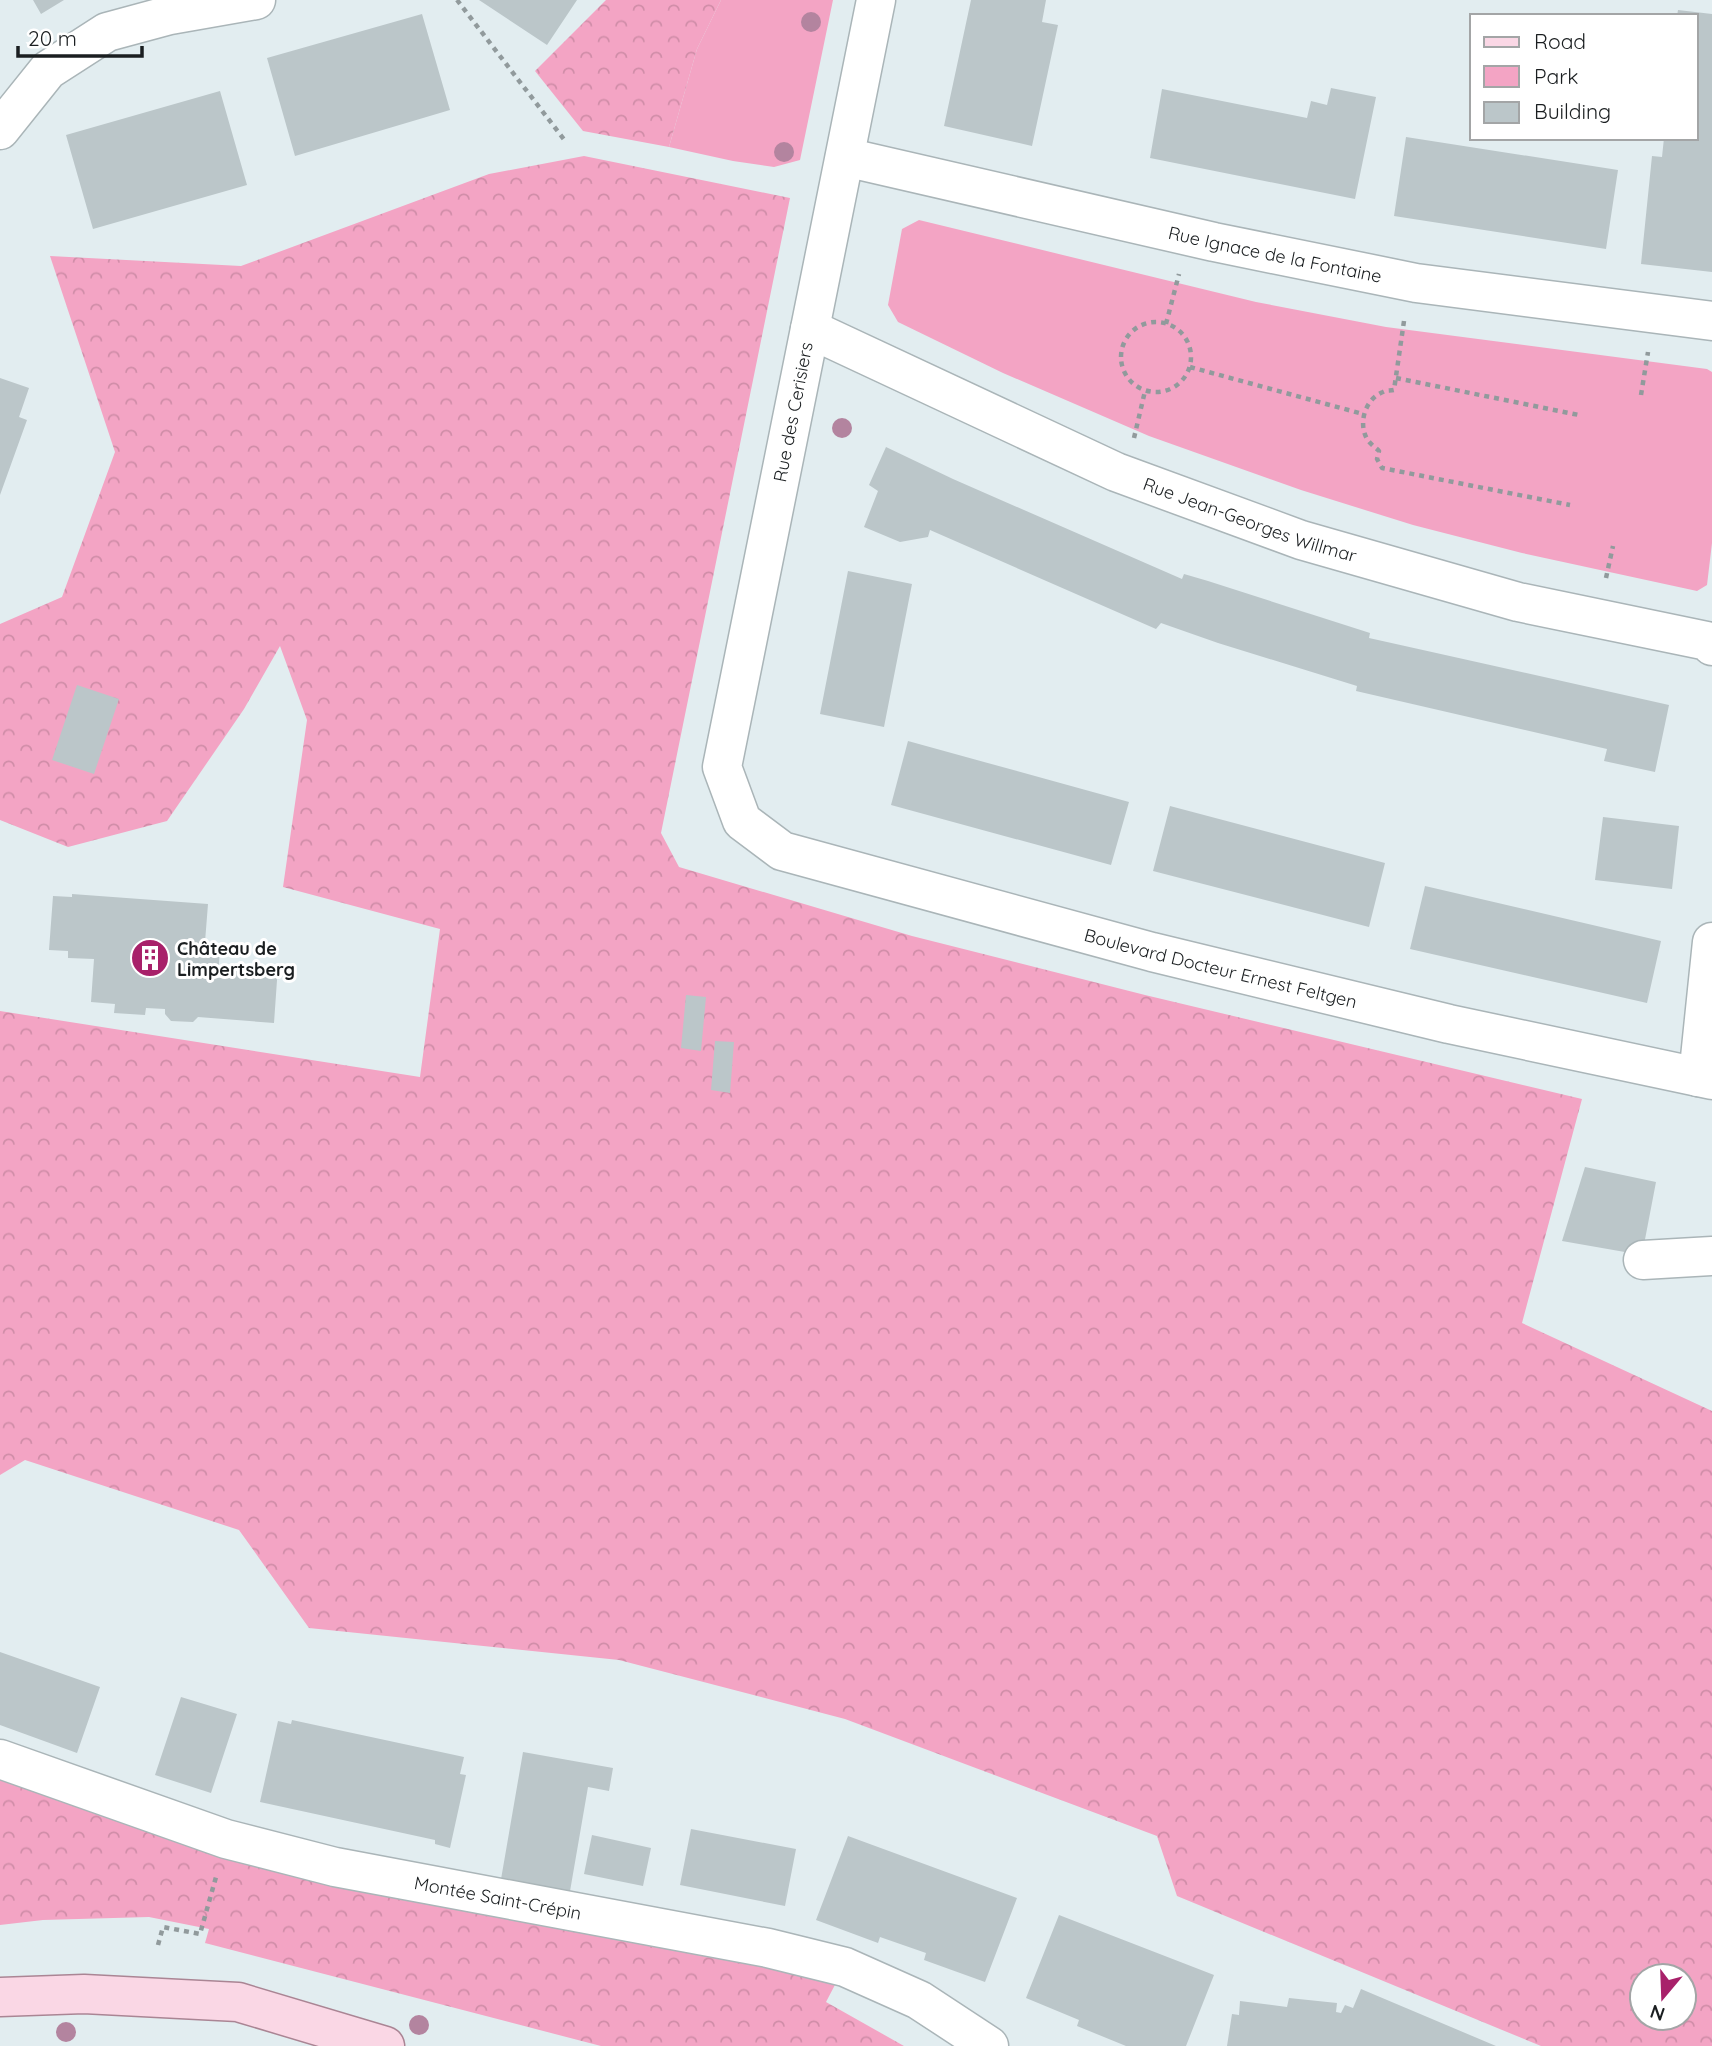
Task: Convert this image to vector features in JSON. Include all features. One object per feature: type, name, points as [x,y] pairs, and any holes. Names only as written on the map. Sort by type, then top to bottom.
[{"type":"main road","points":[[0,1997],[84,1994],[238,2002],[385,2046]]},
{"type":"street","points":[[0,130],[48,70],[107,32],[170,15],[256,0]]},
{"type":"street","name":"Rue des Cerisiers","points":[[742,821],[722,767],[876,0]]},
{"type":"street","name":"Rue Ignace de la Fontaine","points":[[845,157],[1214,242],[1416,282],[1712,321]]},
{"type":"street","name":"Rue Jean-Georges Willmar","points":[[810,329],[1116,472],[1301,540],[1518,602],[1707,641],[1712,646]]},
{"type":"street","name":"Boulevard Docteur Ernest Feltgen","points":[[742,821],[782,851],[1152,952],[1449,1024],[1705,1078]]},
{"type":"street","points":[[1705,1078],[1712,942]]},
{"type":"street","points":[[1643,1260],[1712,1256]]},
{"type":"street","name":"Montée Saint-Crépin","points":[[0,1759],[226,1839],[335,1867],[768,1948],[845,1967],[919,2000],[989,2046]]},
{"type":"path","points":[[457,0],[566,142]]},
{"type":"path","points":[[1166,324],[1180,271]]},
{"type":"path","points":[[1405,317],[1394,390],[1382,392],[1370,402],[1363,414],[1362,426],[1368,441],[1379,451],[1377,458],[1382,468],[1570,505]]},
{"type":"path","points":[[1150,323],[1166,324],[1182,334],[1189,344],[1192,355],[1190,367],[1185,377],[1168,391],[1145,391],[1127,378],[1122,356],[1124,345],[1139,327],[1150,323]]},
{"type":"path","points":[[1641,395],[1648,348]]},
{"type":"path","points":[[1190,367],[1363,414]]},
{"type":"path","points":[[1396,378],[1579,415]]},
{"type":"path","points":[[1133,442],[1145,391]]},
{"type":"path","points":[[1605,583],[1613,546]]},
{"type":"path","points":[[158,1945],[163,1927],[200,1934],[226,1839]]},
{"type":"green space","points":[[606,0],[721,0],[697,49],[669,147],[583,131],[535,71]]},
{"type":"green space","points":[[721,0],[833,0],[800,160],[774,167],[669,147],[697,49]]},
{"type":"green space","points":[[584,156],[790,198],[661,833],[679,867],[912,936],[1145,995],[1582,1099],[1522,1323],[1712,1411],[1712,2046],[1541,2046],[1177,1896],[1157,1836],[845,1719],[619,1660],[309,1628],[239,1530],[25,1460],[0,1475],[0,1011],[420,1077],[440,929],[283,887],[307,720],[280,646],[244,709],[167,821],[68,847],[0,820],[0,624],[62,597],[115,452],[50,256],[241,266],[489,174]]},
{"type":"green space","points":[[919,220],[1256,302],[1386,327],[1707,369],[1712,372],[1712,543],[1707,585],[1697,591],[1522,553],[1413,525],[1301,490],[1149,436],[1003,373],[898,322],[888,305],[902,229]]},
{"type":"green space","points":[[0,1778],[335,1883],[837,1981],[826,2002],[904,2046],[601,2046],[205,1943],[209,1929],[149,1917],[43,1920],[0,1925]]},
{"type":"building","points":[[33,0],[64,0],[41,14]]},
{"type":"building","points":[[479,0],[577,0],[547,45]]},
{"type":"building","points":[[971,0],[1046,0],[1042,22],[1058,25],[1032,146],[944,126]]},
{"type":"building","points":[[1678,10],[1712,14],[1712,272],[1641,264],[1652,156],[1662,157],[1664,140],[1698,140],[1698,14],[1677,14]]},
{"type":"building","points":[[422,14],[450,110],[295,156],[267,58]]},
{"type":"building","points":[[1331,88],[1376,97],[1355,199],[1150,158],[1162,89],[1307,118],[1311,101],[1327,105]]},
{"type":"building","points":[[220,91],[247,185],[93,229],[66,135]]},
{"type":"building","points":[[1406,137],[1618,170],[1606,249],[1394,216]]},
{"type":"building","points":[[0,378],[29,388],[19,417],[27,420],[0,495]]},
{"type":"building","points":[[886,447],[1182,579],[1184,574],[1208,581],[1370,633],[1369,638],[1669,705],[1655,772],[1604,761],[1607,749],[1356,691],[1357,686],[1161,623],[1156,629],[930,530],[928,537],[900,542],[864,527],[878,491],[869,485]]},
{"type":"building","points":[[848,571],[912,584],[884,727],[820,714]]},
{"type":"building","points":[[77,685],[119,699],[94,774],[52,760]]},
{"type":"building","points":[[908,741],[1129,802],[1111,865],[891,805]]},
{"type":"building","points":[[1170,806],[1385,863],[1369,927],[1153,871]]},
{"type":"building","points":[[1603,817],[1679,826],[1672,889],[1595,880]]},
{"type":"building","points":[[1425,886],[1661,941],[1647,1003],[1410,949]]},
{"type":"building","name":"Château de Limpertsberg","points":[[72,894],[208,904],[205,942],[213,943],[220,950],[218,978],[226,978],[226,972],[235,964],[278,966],[274,1023],[198,1017],[193,1022],[171,1021],[165,1014],[165,1009],[146,1008],[145,1015],[114,1013],[115,1004],[91,1002],[94,959],[68,958],[68,951],[49,950],[53,896],[72,897]]},
{"type":"building","points":[[686,995],[706,997],[701,1051],[681,1048]]},
{"type":"building","points":[[715,1041],[734,1042],[730,1093],[711,1090]]},
{"type":"building","points":[[1585,1167],[1656,1182],[1642,1255],[1562,1241]]},
{"type":"building","points":[[0,1652],[100,1687],[77,1753],[0,1725]]},
{"type":"building","points":[[181,1697],[237,1714],[211,1793],[155,1775]]},
{"type":"building","points":[[292,1720],[464,1757],[460,1774],[466,1775],[450,1848],[435,1844],[435,1840],[260,1802],[278,1721],[291,1724]]},
{"type":"building","points":[[523,1752],[613,1768],[609,1791],[588,1787],[569,1897],[500,1885]]},
{"type":"building","points":[[691,1829],[796,1849],[785,1906],[680,1885]]},
{"type":"building","points":[[592,1835],[651,1848],[643,1886],[584,1874]]},
{"type":"building","points":[[848,1836],[1017,1898],[985,1982],[924,1960],[926,1953],[880,1937],[878,1943],[816,1920]]},
{"type":"building","points":[[1059,1915],[1214,1975],[1186,2046],[1126,2046],[1077,2026],[1079,2020],[1026,1998]]},
{"type":"building","points":[[1361,1989],[1496,2046],[1227,2046],[1232,2014],[1239,2015],[1240,2001],[1287,2007],[1289,1998],[1337,2003],[1336,2012],[1341,2013],[1345,2005],[1353,2008]]},
{"type":"place","name":"Château de Limpertsberg","points":[[150,958]]}]
